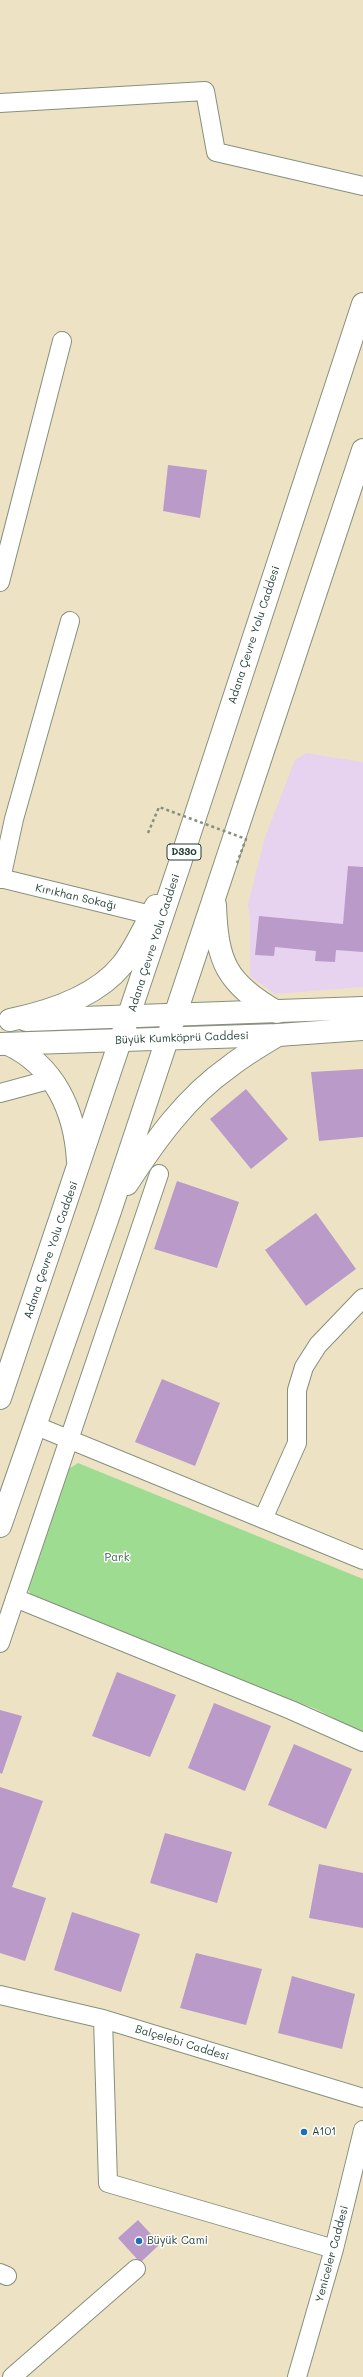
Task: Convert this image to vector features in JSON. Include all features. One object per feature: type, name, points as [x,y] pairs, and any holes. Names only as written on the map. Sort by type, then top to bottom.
[{"type":"main road","name":"Adana Çevre Yolu Caddesi","points":[[0,1398],[178,870],[363,304]]},
{"type":"main road","points":[[0,1526],[34,1425],[109,1214],[215,891],[359,475],[363,450]]},
{"type":"main road","points":[[5,1020],[54,1008],[108,979],[122,965],[178,870]]},
{"type":"main road","points":[[215,891],[217,936],[220,954],[228,971],[252,998],[277,1012]]},
{"type":"main road","name":"Büyük Kumköprü Caddesi","points":[[5,1020],[363,1008]]},
{"type":"main road","name":"Büyük Kumköprü Caddesi","points":[[4,1044],[278,1035],[363,1029]]},
{"type":"main road","points":[[109,1214],[140,1164],[191,1099],[228,1067],[278,1035]]},
{"type":"main road","points":[[4,1044],[28,1055],[52,1079],[64,1100],[74,1126],[78,1169]]},
{"type":"street","points":[[0,103],[205,90],[216,152],[363,186]]},
{"type":"street","points":[[0,582],[62,341]]},
{"type":"street","points":[[0,878],[14,819],[70,621]]},
{"type":"street","name":"Kırıkhan Sokağı","points":[[0,878],[151,915]]},
{"type":"street","points":[[0,1093],[52,1079]]},
{"type":"street","points":[[0,1643],[159,1174]]},
{"type":"street","points":[[263,1519],[297,1443],[298,1390],[304,1367],[318,1345],[363,1298]]},
{"type":"street","points":[[34,1425],[363,1560]]},
{"type":"street","points":[[15,1598],[291,1710],[363,1742]]},
{"type":"street","name":"Balçelebi Caddesi","points":[[0,1995],[103,2019],[363,2098]]},
{"type":"street","points":[[103,2019],[108,2183],[334,2249]]},
{"type":"street","name":"Yeniceler Caddesi","points":[[297,2377],[334,2249],[363,2130]]},
{"type":"street","points":[[12,2377],[136,2269]]},
{"type":"path","points":[[148,833],[159,807],[246,839],[237,863]]},
{"type":"shaded area","points":[[306,753],[363,762],[363,987],[275,994],[250,976],[250,918],[248,905],[264,840],[295,760]]},
{"type":"green space","name":"Park","points":[[78,1463],[363,1579],[363,1734],[316,1709],[35,1605],[27,1586],[64,1472]]},
{"type":"building","points":[[168,465],[207,470],[200,518],[163,511]]},
{"type":"building","points":[[348,866],[363,867],[363,952],[336,950],[335,962],[315,961],[316,951],[275,947],[274,956],[255,955],[259,916],[343,924]]},
{"type":"building","points":[[363,1069],[363,1137],[319,1141],[311,1072]]},
{"type":"building","points":[[246,1089],[288,1139],[251,1169],[210,1119]]},
{"type":"building","points":[[177,1181],[239,1202],[217,1268],[154,1249]]},
{"type":"building","points":[[316,1213],[356,1269],[306,1306],[265,1250]]},
{"type":"building","points":[[162,1379],[220,1403],[195,1466],[135,1442]]},
{"type":"building","points":[[117,1672],[176,1695],[150,1757],[92,1736]]},
{"type":"building","points":[[214,1703],[271,1726],[245,1791],[188,1768]]},
{"type":"building","points":[[0,1710],[22,1716],[2,1774],[0,1773]]},
{"type":"building","points":[[294,1744],[352,1769],[326,1829],[268,1805]]},
{"type":"building","points":[[0,1787],[43,1801],[12,1887],[46,1898],[25,1961],[0,1953]]},
{"type":"building","points":[[165,1833],[232,1852],[217,1903],[150,1883]]},
{"type":"building","points":[[319,1864],[363,1873],[363,1928],[309,1918]]},
{"type":"building","points":[[72,1912],[140,1934],[121,1992],[54,1970]]},
{"type":"building","points":[[196,1953],[262,1969],[246,2025],[180,2008]]},
{"type":"building","points":[[292,1976],[355,1994],[342,2049],[278,2033]]},
{"type":"building","name":"Büyük Cami","points":[[138,2220],[160,2244],[142,2261],[137,2259],[118,2238]]},
{"type":"place","name":"A101","points":[[304,2132]]},
{"type":"place","name":"Büyük Cami","points":[[139,2241]]}]
